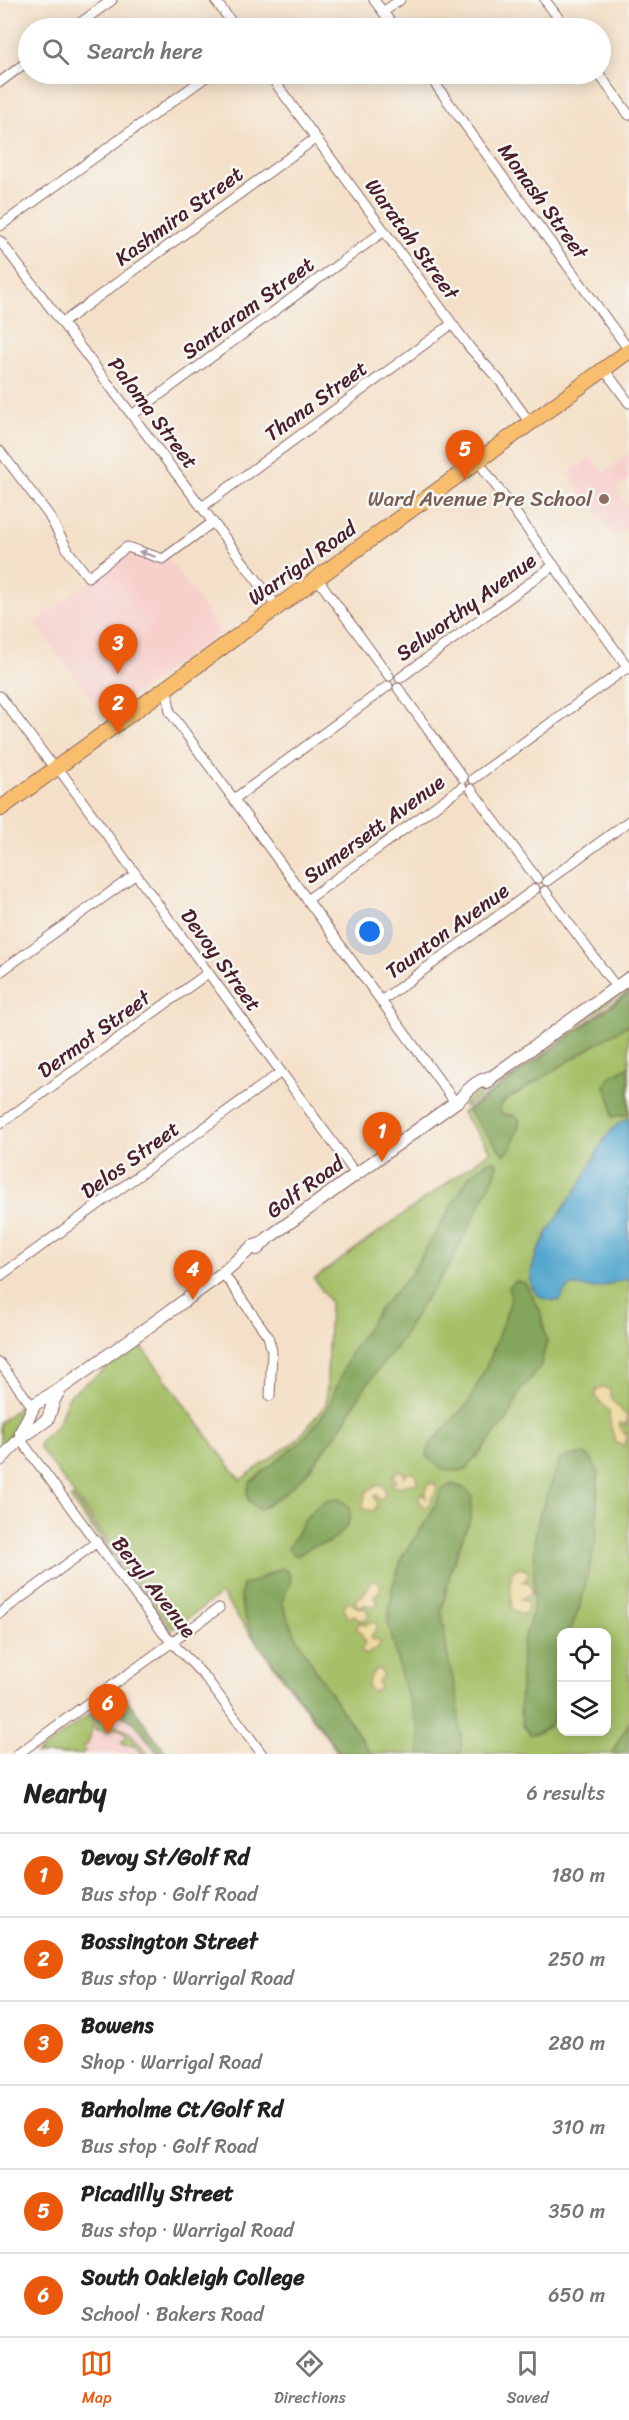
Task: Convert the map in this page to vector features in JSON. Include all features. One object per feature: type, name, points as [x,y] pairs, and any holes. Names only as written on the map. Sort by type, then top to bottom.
[{"type":"highway","name":"Warrigal Road","points":[[0,809],[629,350]]},
{"type":"street","points":[[87,18],[112,0]]},
{"type":"street","points":[[215,0],[228,18]]},
{"type":"street","points":[[374,0],[388,18]]},
{"type":"street","points":[[383,12],[400,0]]},
{"type":"street","points":[[545,0],[558,18]]},
{"type":"street","points":[[0,82],[18,68]]},
{"type":"street","points":[[0,226],[196,84]]},
{"type":"street","name":"Waratah Street","points":[[276,84],[452,324],[500,381],[530,423]]},
{"type":"street","name":"Monash Street","points":[[435,84],[629,350]]},
{"type":"street","points":[[606,84],[629,115]]},
{"type":"street","name":"Kashmira Street","points":[[62,323],[316,138]]},
{"type":"street","name":"Santaram Street","points":[[132,415],[384,231]]},
{"type":"street","name":"Paloma Street","points":[[0,241],[278,608]]},
{"type":"street","name":"Thana Street","points":[[202,507],[452,324]]},
{"type":"street","points":[[604,369],[629,403]]},
{"type":"street","points":[[0,451],[48,514],[69,552],[88,577],[127,548],[163,559],[213,522]]},
{"type":"street","points":[[478,461],[628,668]]},
{"type":"street","name":"Selworthy Avenue","points":[[400,678],[554,564]]},
{"type":"street","points":[[317,578],[389,676]]},
{"type":"street","name":"Sumersett Avenue","points":[[307,900],[628,668]]},
{"type":"street","points":[[389,676],[400,678],[401,682],[393,687]]},
{"type":"street","points":[[389,676],[386,680],[467,783],[616,987]]},
{"type":"street","name":"Selworthy Avenue","points":[[234,799],[393,687]]},
{"type":"street","points":[[167,688],[170,712],[381,1001],[458,1101]]},
{"type":"street","name":"Devoy Street","points":[[0,696],[135,874],[356,1174]]},
{"type":"street","name":"Taunton Avenue","points":[[381,1001],[629,820]]},
{"type":"street","points":[[0,972],[135,874]]},
{"type":"street","name":"Dermot Street","points":[[0,1124],[208,973]]},
{"type":"street","name":"Golf Road","points":[[33,1408],[239,1261],[249,1257],[261,1244],[356,1174],[458,1101],[468,1097],[492,1077],[629,978]]},
{"type":"street","name":"Delos Street","points":[[0,1276],[281,1072]]},
{"type":"street","points":[[223,1273],[268,1336],[272,1351],[270,1396]]},
{"type":"street","points":[[0,1363],[33,1408],[34,1423],[40,1424]]},
{"type":"street","points":[[0,1460],[21,1438],[46,1422],[60,1389]]},
{"type":"street","points":[[33,1408],[47,1406],[50,1413]]},
{"type":"street","points":[[21,1438],[21,1432],[33,1408]]},
{"type":"street","name":"Beryl Avenue","points":[[21,1438],[172,1642],[206,1678],[262,1754]]},
{"type":"street","points":[[0,1613],[97,1542]]},
{"type":"street","points":[[18,1754],[219,1608]]},
{"type":"shaded area","name":"Ward Avenue Pre School","points":[[629,454],[629,479],[615,489],[629,508],[629,527],[615,537],[568,474],[591,457],[604,473]]},
{"type":"shaded area","points":[[128,552],[168,558],[221,632],[105,716],[35,623]]},
{"type":"shaded area","points":[[121,1691],[167,1754],[36,1754]]},
{"type":"green space","points":[[629,983],[629,987],[465,1107],[463,1103]]},
{"type":"green space","points":[[629,991],[629,1754],[339,1754],[221,1594],[173,1629],[39,1447],[44,1437],[57,1425],[71,1394],[140,1344],[240,1480],[298,1439],[326,1404],[330,1302],[314,1279],[491,1151],[462,1113]]},
{"type":"green space","points":[[629,993],[629,1024],[503,1102],[499,1110],[504,1115],[514,1115],[520,1120],[513,1146],[504,1155],[468,1111]]},
{"type":"green space","points":[[629,1066],[629,1114],[612,1117],[611,1101],[605,1087],[608,1078]]},
{"type":"green space","points":[[489,1161],[497,1163],[496,1173],[449,1266],[422,1304],[399,1343],[365,1387],[339,1431],[305,1475],[279,1498],[259,1510],[249,1501],[247,1493],[250,1482],[303,1440],[327,1410],[350,1354],[378,1311],[411,1274],[470,1175]]},
{"type":"green space","points":[[516,1281],[525,1283],[540,1310],[547,1342],[540,1367],[521,1390],[508,1418],[466,1469],[449,1471],[426,1456],[431,1443],[469,1402],[491,1356],[511,1300],[509,1287]]},
{"type":"green space","points":[[18,1405],[20,1415],[18,1421],[0,1447],[0,1422],[17,1409]]},
{"type":"green space","points":[[585,1454],[591,1458],[598,1472],[596,1540],[581,1604],[572,1628],[557,1628],[557,1706],[551,1725],[538,1733],[530,1734],[523,1726],[520,1711],[522,1645],[533,1611],[535,1537],[540,1514],[560,1460],[567,1456]]},
{"type":"green space","points":[[452,1484],[466,1489],[472,1496],[471,1516],[451,1569],[442,1610],[447,1653],[457,1696],[462,1748],[461,1754],[420,1754],[419,1729],[402,1680],[388,1621],[392,1589],[403,1555],[431,1514],[442,1489]]},
{"type":"green space","points":[[73,1497],[171,1631],[170,1633],[70,1499]]},
{"type":"green space","points":[[336,1498],[349,1508],[349,1521],[345,1528],[334,1539],[325,1544],[312,1546],[296,1556],[288,1549],[306,1518],[326,1501]]},
{"type":"green space","points":[[283,1568],[291,1579],[282,1602],[290,1622],[310,1661],[371,1754],[341,1754],[251,1631],[242,1605],[243,1585]]},
{"type":"green space","points":[[121,1691],[167,1754],[158,1754],[135,1723],[110,1708],[106,1702]]},
{"type":"green space","points":[[98,1708],[107,1719],[131,1734],[148,1754],[143,1754],[133,1744],[123,1745],[121,1742],[126,1735],[122,1730],[113,1728],[108,1732],[95,1730],[98,1720],[93,1712]]},
{"type":"green space","points":[[91,1713],[95,1719],[88,1744],[83,1747],[85,1751],[81,1754],[36,1754]]},
{"type":"green space","points":[[629,1723],[629,1754],[611,1754]]},
{"type":"sand","points":[[603,1387],[609,1389],[613,1401],[627,1416],[626,1425],[620,1423],[619,1425],[627,1437],[624,1445],[616,1443],[609,1411],[595,1396],[597,1389]]},
{"type":"sand","points":[[399,1470],[404,1473],[404,1477],[409,1472],[415,1473],[417,1483],[394,1487],[392,1484],[396,1481],[392,1477]]},
{"type":"sand","points":[[430,1483],[435,1484],[437,1489],[425,1508],[418,1500],[423,1493],[426,1498],[426,1487]]},
{"type":"sand","points":[[380,1484],[385,1488],[385,1495],[380,1500],[376,1495],[374,1496],[377,1504],[374,1511],[364,1509],[363,1503],[367,1491]]},
{"type":"sand","points":[[516,1568],[524,1569],[529,1573],[523,1582],[527,1581],[532,1590],[531,1594],[521,1599],[527,1602],[528,1607],[522,1615],[513,1611],[511,1603],[511,1574]]},
{"type":"sand","points":[[376,1581],[380,1584],[381,1589],[373,1597],[378,1604],[374,1607],[357,1606],[355,1600],[363,1595],[371,1582]]},
{"type":"sand","points":[[346,1602],[365,1608],[369,1615],[365,1620],[357,1619],[355,1615],[349,1618],[344,1609]]},
{"type":"sand","points":[[360,1622],[365,1625],[372,1622],[376,1624],[377,1627],[371,1637],[381,1642],[378,1647],[366,1655],[361,1650],[365,1644],[361,1633],[356,1628]]},
{"type":"sand","points":[[376,1669],[379,1669],[383,1675],[378,1682],[380,1689],[373,1692],[369,1689],[368,1683]]},
{"type":"water","points":[[629,1118],[629,1279],[593,1288],[572,1286],[559,1301],[540,1296],[532,1285],[532,1269],[549,1230],[581,1183],[606,1137],[620,1123]]},
{"type":"place","name":"Picadilly Street","points":[[465,480]]},
{"type":"place","name":"Ward Avenue Pre School","points":[[604,499]]},
{"type":"place","name":"Bowens","points":[[118,674]]},
{"type":"place","name":"Bossington Street","points":[[118,734]]},
{"type":"place","name":"Devoy St/Golf Rd","points":[[382,1162]]},
{"type":"place","name":"Barholme Ct/Golf Rd","points":[[193,1300]]},
{"type":"place","name":"South Oakleigh College","points":[[108,1734]]}]
